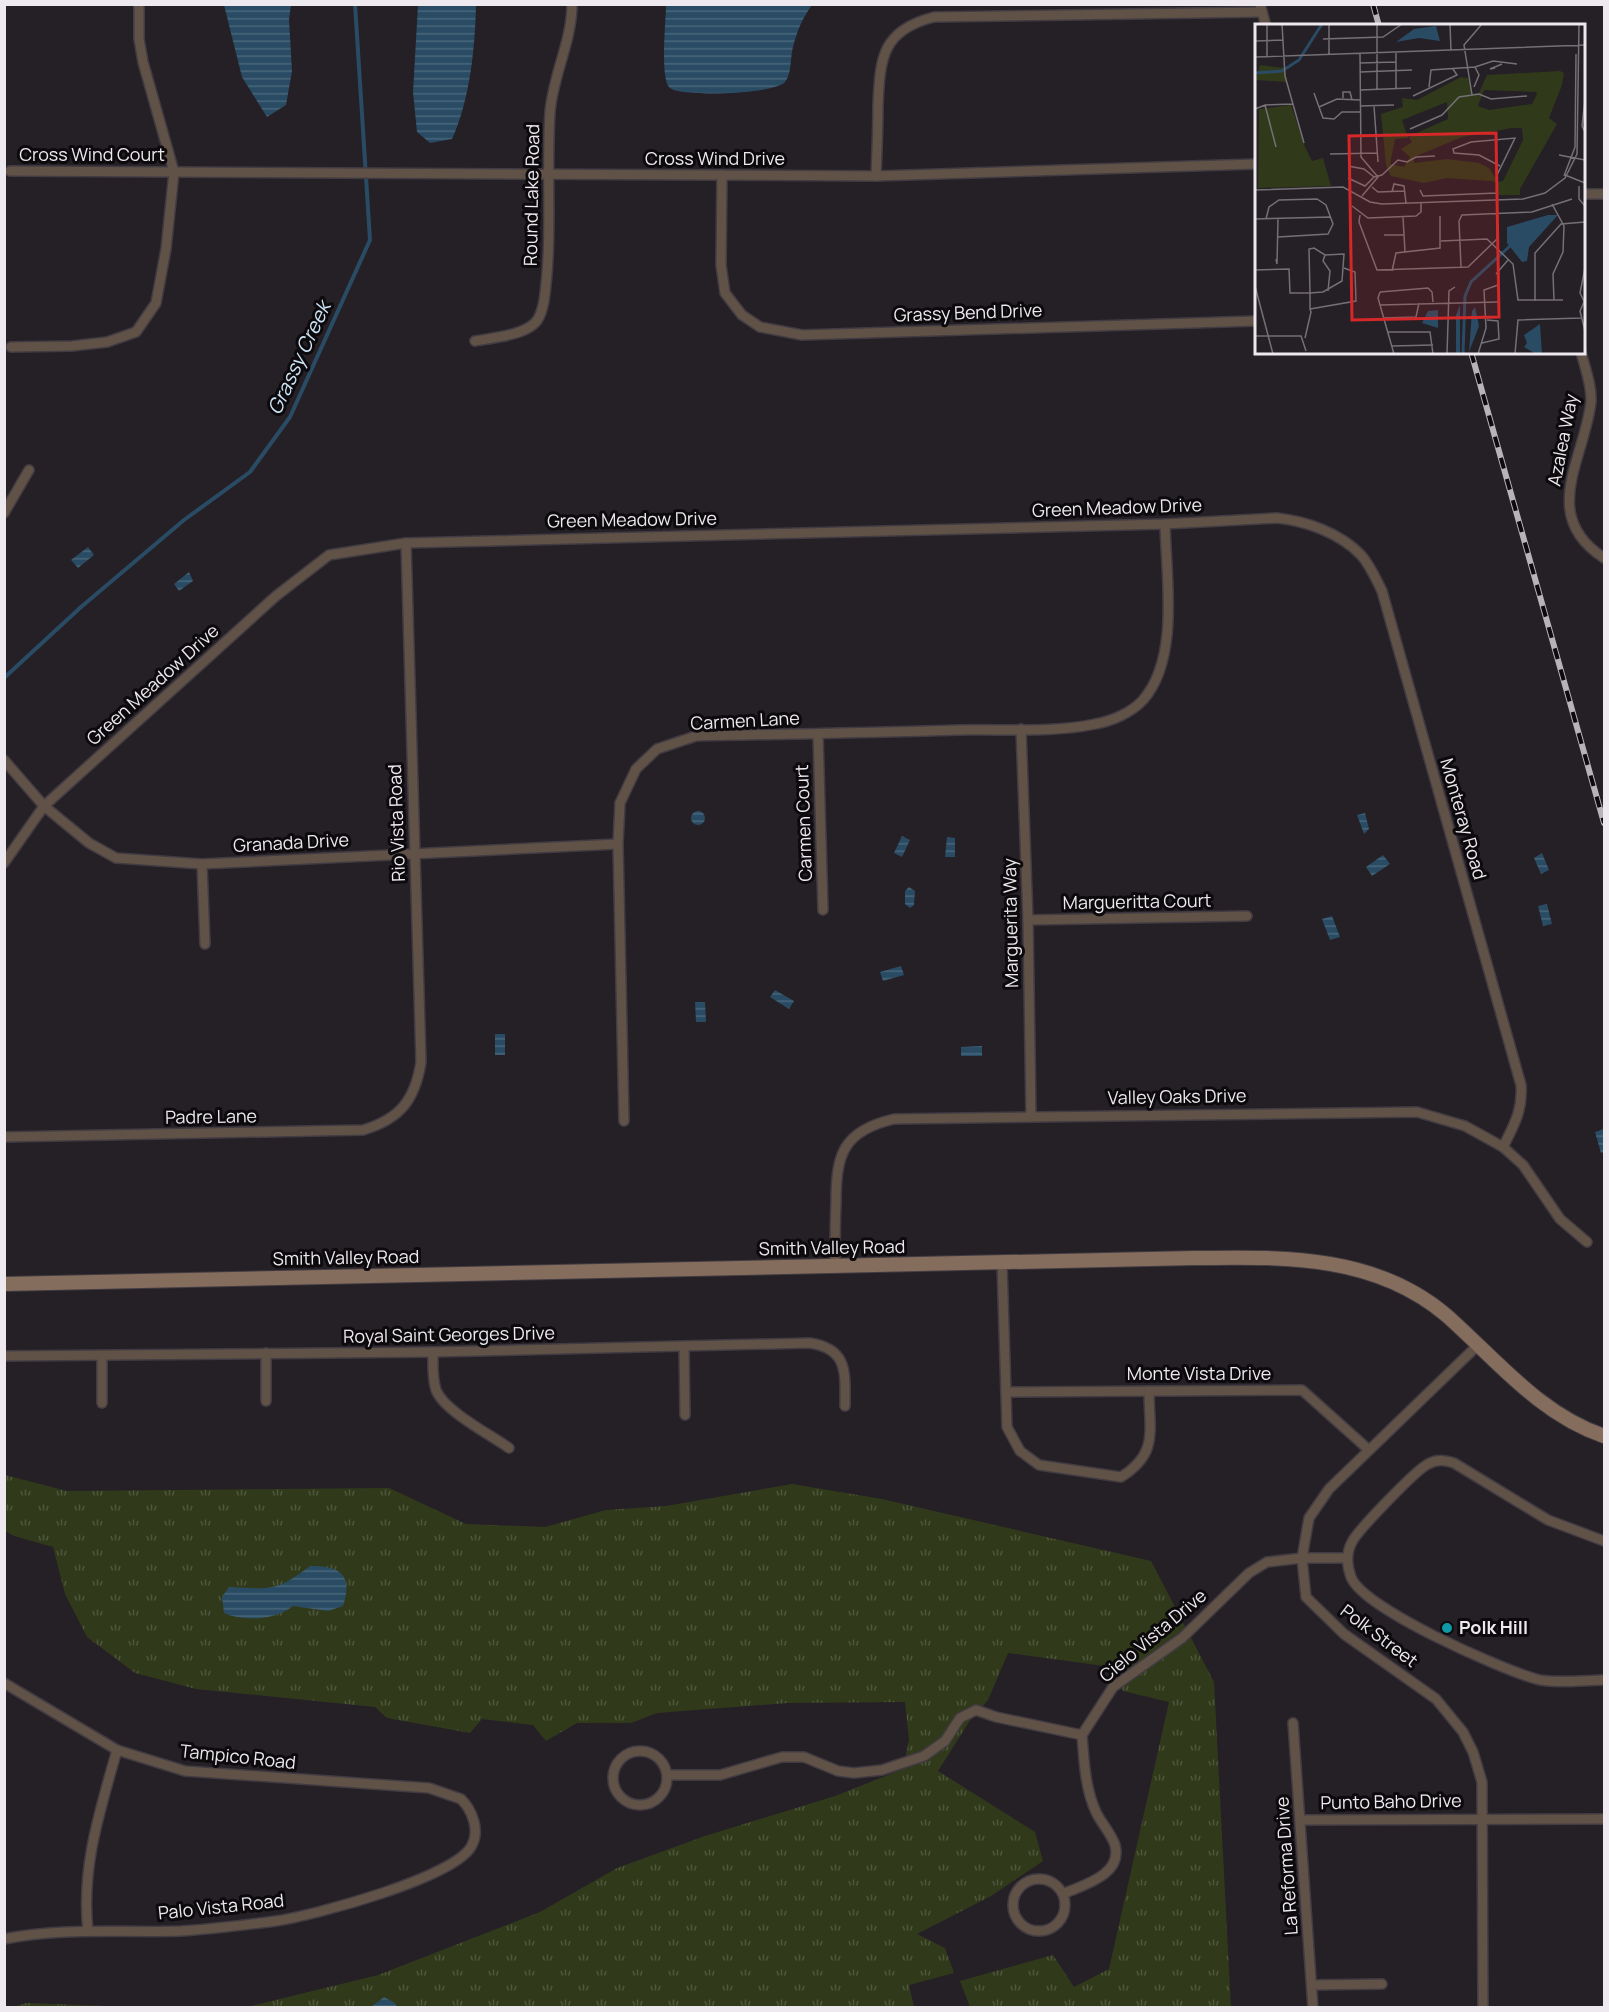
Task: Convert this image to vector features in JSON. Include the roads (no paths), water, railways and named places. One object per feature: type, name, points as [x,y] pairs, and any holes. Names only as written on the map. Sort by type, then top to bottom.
[{"type":"main road","name":"Smith Valley Road","points":[[4,1284],[835,1265],[1257,1258],[1320,1261],[1369,1272],[1413,1292],[1439,1310],[1526,1391],[1573,1421],[1605,1436]]},
{"type":"street","points":[[11,347],[72,346],[107,342],[136,332],[156,303],[166,249],[174,172],[143,62],[139,39],[139,4]]},
{"type":"street","name":"Round Lake Road","points":[[475,340],[511,334],[538,320],[547,282],[550,110],[558,69],[572,20],[572,4]]},
{"type":"street","points":[[876,176],[880,68],[888,44],[898,32],[914,22],[934,17],[1261,8],[1265,24]]},
{"type":"street","name":"Cross Wind Drive","points":[[174,172],[876,176],[1255,164]]},
{"type":"street","name":"Cross Wind Court","points":[[10,171],[174,172]]},
{"type":"street","name":"Grassy Bend Drive","points":[[722,175],[721,265],[724,293],[742,315],[760,327],[802,335],[1255,321]]},
{"type":"street","points":[[1585,194],[1605,194]]},
{"type":"street","name":"Azalea Way","points":[[1581,354],[1590,403],[1569,485],[1568,505],[1571,520],[1581,536],[1605,558]]},
{"type":"street","points":[[4,513],[29,470]]},
{"type":"street","name":"Green Meadow Drive","points":[[4,863],[44,806],[276,596],[329,555],[406,543],[1166,524],[1277,518],[1296,519],[1314,527]]},
{"type":"street","name":"Carmen Lane","points":[[624,1121],[618,844],[620,803],[636,769],[657,749],[696,736],[1021,729],[1096,724],[1117,718],[1143,700],[1157,680],[1167,639],[1166,524]]},
{"type":"street","name":"Monteray Road","points":[[1314,527],[1347,544],[1361,556],[1382,591],[1521,1085],[1522,1103],[1519,1116],[1503,1147]]},
{"type":"street","name":"Rio Vista Road","points":[[406,543],[421,1062],[415,1086],[408,1100]]},
{"type":"street","name":"Marguerita Way","points":[[1021,729],[1028,920],[1031,1116]]},
{"type":"street","name":"Carmen Court","points":[[818,734],[824,910]]},
{"type":"street","name":"Granada Drive","points":[[4,760],[44,806],[89,843],[116,858],[202,864],[618,844]]},
{"type":"street","points":[[202,864],[205,944]]},
{"type":"street","name":"Margueritta Court","points":[[1028,920],[1247,916]]},
{"type":"street","name":"Padre Lane","points":[[4,1137],[363,1130],[385,1123],[408,1100]]},
{"type":"street","name":"Valley Oaks Drive","points":[[835,1265],[838,1162],[853,1137],[866,1128],[894,1119],[1396,1110],[1417,1112],[1465,1126],[1503,1147],[1523,1165],[1560,1219],[1587,1242]]},
{"type":"street","points":[[1002,1263],[1007,1427],[1020,1451],[1039,1465],[1121,1477],[1138,1466],[1149,1450],[1149,1391]]},
{"type":"street","name":"Royal Saint Georges Drive","points":[[4,1356],[433,1352],[810,1343],[823,1345],[835,1352],[842,1363],[845,1375],[845,1406]]},
{"type":"street","name":"Polk Street","points":[[1478,1345],[1329,1489],[1309,1518],[1302,1558],[1306,1597],[1344,1634],[1436,1699],[1463,1732],[1473,1752],[1482,1782],[1483,2007]]},
{"type":"street","points":[[684,1347],[685,1415]]},
{"type":"street","points":[[433,1352],[433,1376],[437,1392],[464,1417],[509,1448]]},
{"type":"street","points":[[266,1353],[267,1401]]},
{"type":"street","points":[[102,1356],[102,1403]]},
{"type":"street","name":"Monte Vista Drive","points":[[1006,1392],[1302,1390],[1369,1450]]},
{"type":"street","points":[[1605,1541],[1548,1520],[1454,1463],[1441,1459],[1426,1464],[1412,1476],[1352,1541],[1347,1558],[1351,1579],[1367,1598],[1448,1644],[1539,1680],[1605,1680]]},
{"type":"street","name":"Cielo Vista Drive","points":[[1082,1735],[1113,1687],[1182,1638],[1249,1573],[1267,1562],[1302,1558],[1347,1558]]},
{"type":"street","name":"Tampico Road","points":[[4,1683],[117,1750],[185,1772],[429,1788],[461,1799],[474,1821]]},
{"type":"street","points":[[667,1775],[720,1775],[782,1757],[804,1757],[846,1772],[882,1770],[924,1756],[945,1741],[960,1718],[976,1710],[996,1717],[1082,1735],[1085,1774],[1096,1813],[1115,1846],[1115,1857],[1111,1867],[1096,1880],[1063,1894]]},
{"type":"street","name":"La Reforma Drive","points":[[1293,1723],[1313,2007]]},
{"type":"street","points":[[88,1931],[84,1900],[90,1842],[117,1750]]},
{"type":"street","points":[[636,1751],[652,1754],[659,1759],[667,1775],[663,1792],[657,1799],[640,1805],[623,1798],[613,1783],[616,1766],[627,1754],[636,1751]]},
{"type":"street","name":"Punto Baho Drive","points":[[1300,1820],[1605,1819]]},
{"type":"street","name":"Palo Vista Road","points":[[4,1939],[88,1931],[182,1931],[279,1921],[383,1893],[456,1862],[472,1845],[474,1821]]},
{"type":"street","points":[[1044,1879],[1059,1887],[1063,1894],[1065,1901],[1062,1917],[1052,1928],[1036,1931],[1028,1929],[1015,1917],[1012,1900],[1015,1892],[1027,1881],[1044,1879]]},
{"type":"street","points":[[1312,1985],[1382,1984]]},
{"type":"water","points":[[666,4],[812,5],[796,35],[789,75],[785,82],[778,86],[746,92],[689,93],[669,87],[666,81],[664,60]]},
{"type":"water","points":[[224,5],[291,5],[289,19],[292,71],[286,105],[267,117],[242,77]]},
{"type":"water","points":[[418,5],[476,5],[470,73],[458,124],[452,139],[430,143],[417,132],[413,92]]},
{"type":"water","points":[[88,547],[94,555],[78,568],[71,560]]},
{"type":"water","points":[[189,572],[193,581],[179,591],[174,584]]},
{"type":"water","points":[[698,811],[703,813],[705,818],[703,823],[698,825],[693,823],[691,818],[693,813]]},
{"type":"water","points":[[1365,813],[1369,829],[1364,834],[1357,815]]},
{"type":"water","points":[[902,836],[910,840],[902,857],[894,853]]},
{"type":"water","points":[[947,837],[955,838],[955,857],[945,857]]},
{"type":"water","points":[[1542,853],[1549,870],[1541,874],[1534,858]]},
{"type":"water","points":[[1383,855],[1390,864],[1372,876],[1366,867]]},
{"type":"water","points":[[909,887],[915,891],[914,905],[910,908],[905,904],[905,891]]},
{"type":"water","points":[[1547,904],[1552,924],[1543,926],[1538,906]]},
{"type":"water","points":[[1332,916],[1340,937],[1330,940],[1322,919]]},
{"type":"water","points":[[901,966],[904,975],[883,981],[880,972]]},
{"type":"water","points":[[775,990],[794,1001],[789,1009],[770,997]]},
{"type":"water","points":[[695,1002],[705,1002],[706,1022],[696,1022]]},
{"type":"water","points":[[495,1034],[505,1034],[505,1055],[495,1055]]},
{"type":"water","points":[[982,1046],[982,1056],[961,1056],[961,1047]]},
{"type":"water","points":[[1604,1129],[1604,1152],[1601,1153],[1595,1132]]},
{"type":"water","points":[[310,1566],[330,1568],[342,1574],[346,1587],[343,1606],[328,1611],[293,1606],[278,1614],[260,1618],[241,1618],[224,1613],[222,1597],[229,1587],[264,1588],[281,1585]]},
{"type":"water","points":[[384,1997],[395,2003],[397,2007],[371,2007]]},
{"type":"waterway","name":"Grassy Creek","points":[[4,678],[81,607],[184,520],[250,472],[290,417],[370,240],[355,4]]},
{"type":"railway","points":[[1373,4],[1378,24]]},
{"type":"railway","points":[[1472,354],[1604,823]]},
{"type":"place","name":"Polk Hill","points":[[1447,1628]]}]
